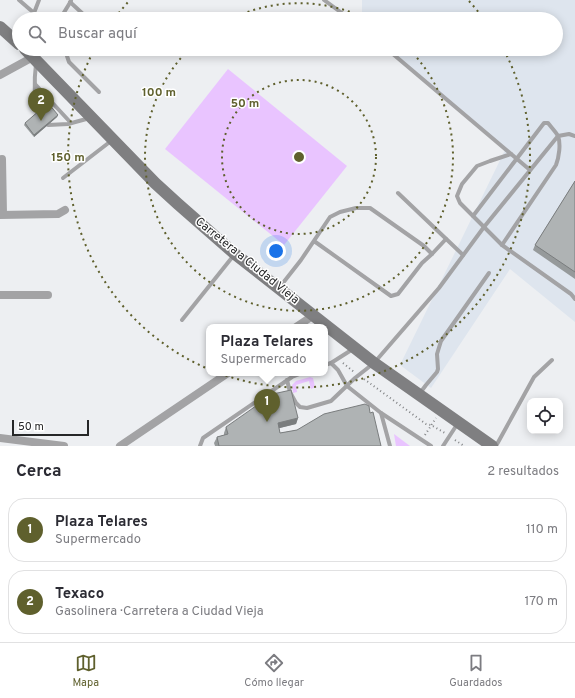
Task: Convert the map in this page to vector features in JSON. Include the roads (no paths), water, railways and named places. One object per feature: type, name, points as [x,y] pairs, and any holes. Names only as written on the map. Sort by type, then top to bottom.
[{"type":"main road","points":[[0,27],[12,34]]},
{"type":"main road","name":"Carretera a Ciudad Vieja","points":[[32,56],[172,199],[235,254],[325,324]]},
{"type":"main road","name":"Carretera a Ciudad Vieja","points":[[328,326],[374,363],[492,446]]},
{"type":"street","points":[[0,75],[32,56]]},
{"type":"street","points":[[2,159],[2,214],[58,214],[65,210]]},
{"type":"street","points":[[0,295],[48,295]]},
{"type":"street","points":[[300,324],[314,315]]},
{"type":"street","points":[[120,446],[224,376]]},
{"type":"street","points":[[0,438],[64,446]]},
{"type":"lane","points":[[19,0],[33,12]]},
{"type":"lane","points":[[34,12],[39,0]]},
{"type":"lane","points":[[324,0],[340,12]]},
{"type":"lane","points":[[64,12],[71,1],[81,12]]},
{"type":"lane","points":[[32,56],[35,77],[35,103],[38,113]]},
{"type":"lane","points":[[67,56],[69,62],[99,92]]},
{"type":"lane","points":[[394,56],[530,170]]},
{"type":"lane","points":[[35,84],[71,123]]},
{"type":"lane","points":[[48,125],[71,123],[93,118]]},
{"type":"lane","points":[[473,216],[544,123],[548,123],[558,136],[560,149],[556,165],[502,245]]},
{"type":"lane","points":[[287,380],[290,392],[300,407],[307,408],[331,401],[374,363],[439,288],[484,227],[558,136],[569,134],[575,136]]},
{"type":"lane","points":[[63,178],[113,139]]},
{"type":"lane","points":[[510,154],[476,166],[462,184],[457,196],[460,203],[502,245],[571,294],[575,299]]},
{"type":"lane","points":[[398,193],[463,255]]},
{"type":"lane","points":[[279,288],[301,260],[330,217],[340,212],[356,208],[370,208],[424,246],[432,254]]},
{"type":"lane","points":[[314,241],[391,296],[398,294],[422,263],[446,239]]},
{"type":"lane","points":[[182,320],[235,254]]},
{"type":"lane","points":[[419,395],[437,372],[437,354],[441,341],[489,273]]},
{"type":"lane","points":[[328,364],[355,348]]},
{"type":"lane","points":[[496,446],[534,377],[552,360]]},
{"type":"lane","points":[[331,363],[338,370],[347,386],[381,413],[431,446]]},
{"type":"lane","points":[[200,446],[203,438],[294,376]]},
{"type":"lane","points":[[381,413],[390,446]]},
{"type":"lane","points":[[443,446],[458,423]]},
{"type":"place","name":"Texaco","points":[[41,121]]},
{"type":"place","name":"Plaza Telares","points":[[267,422]]}]
